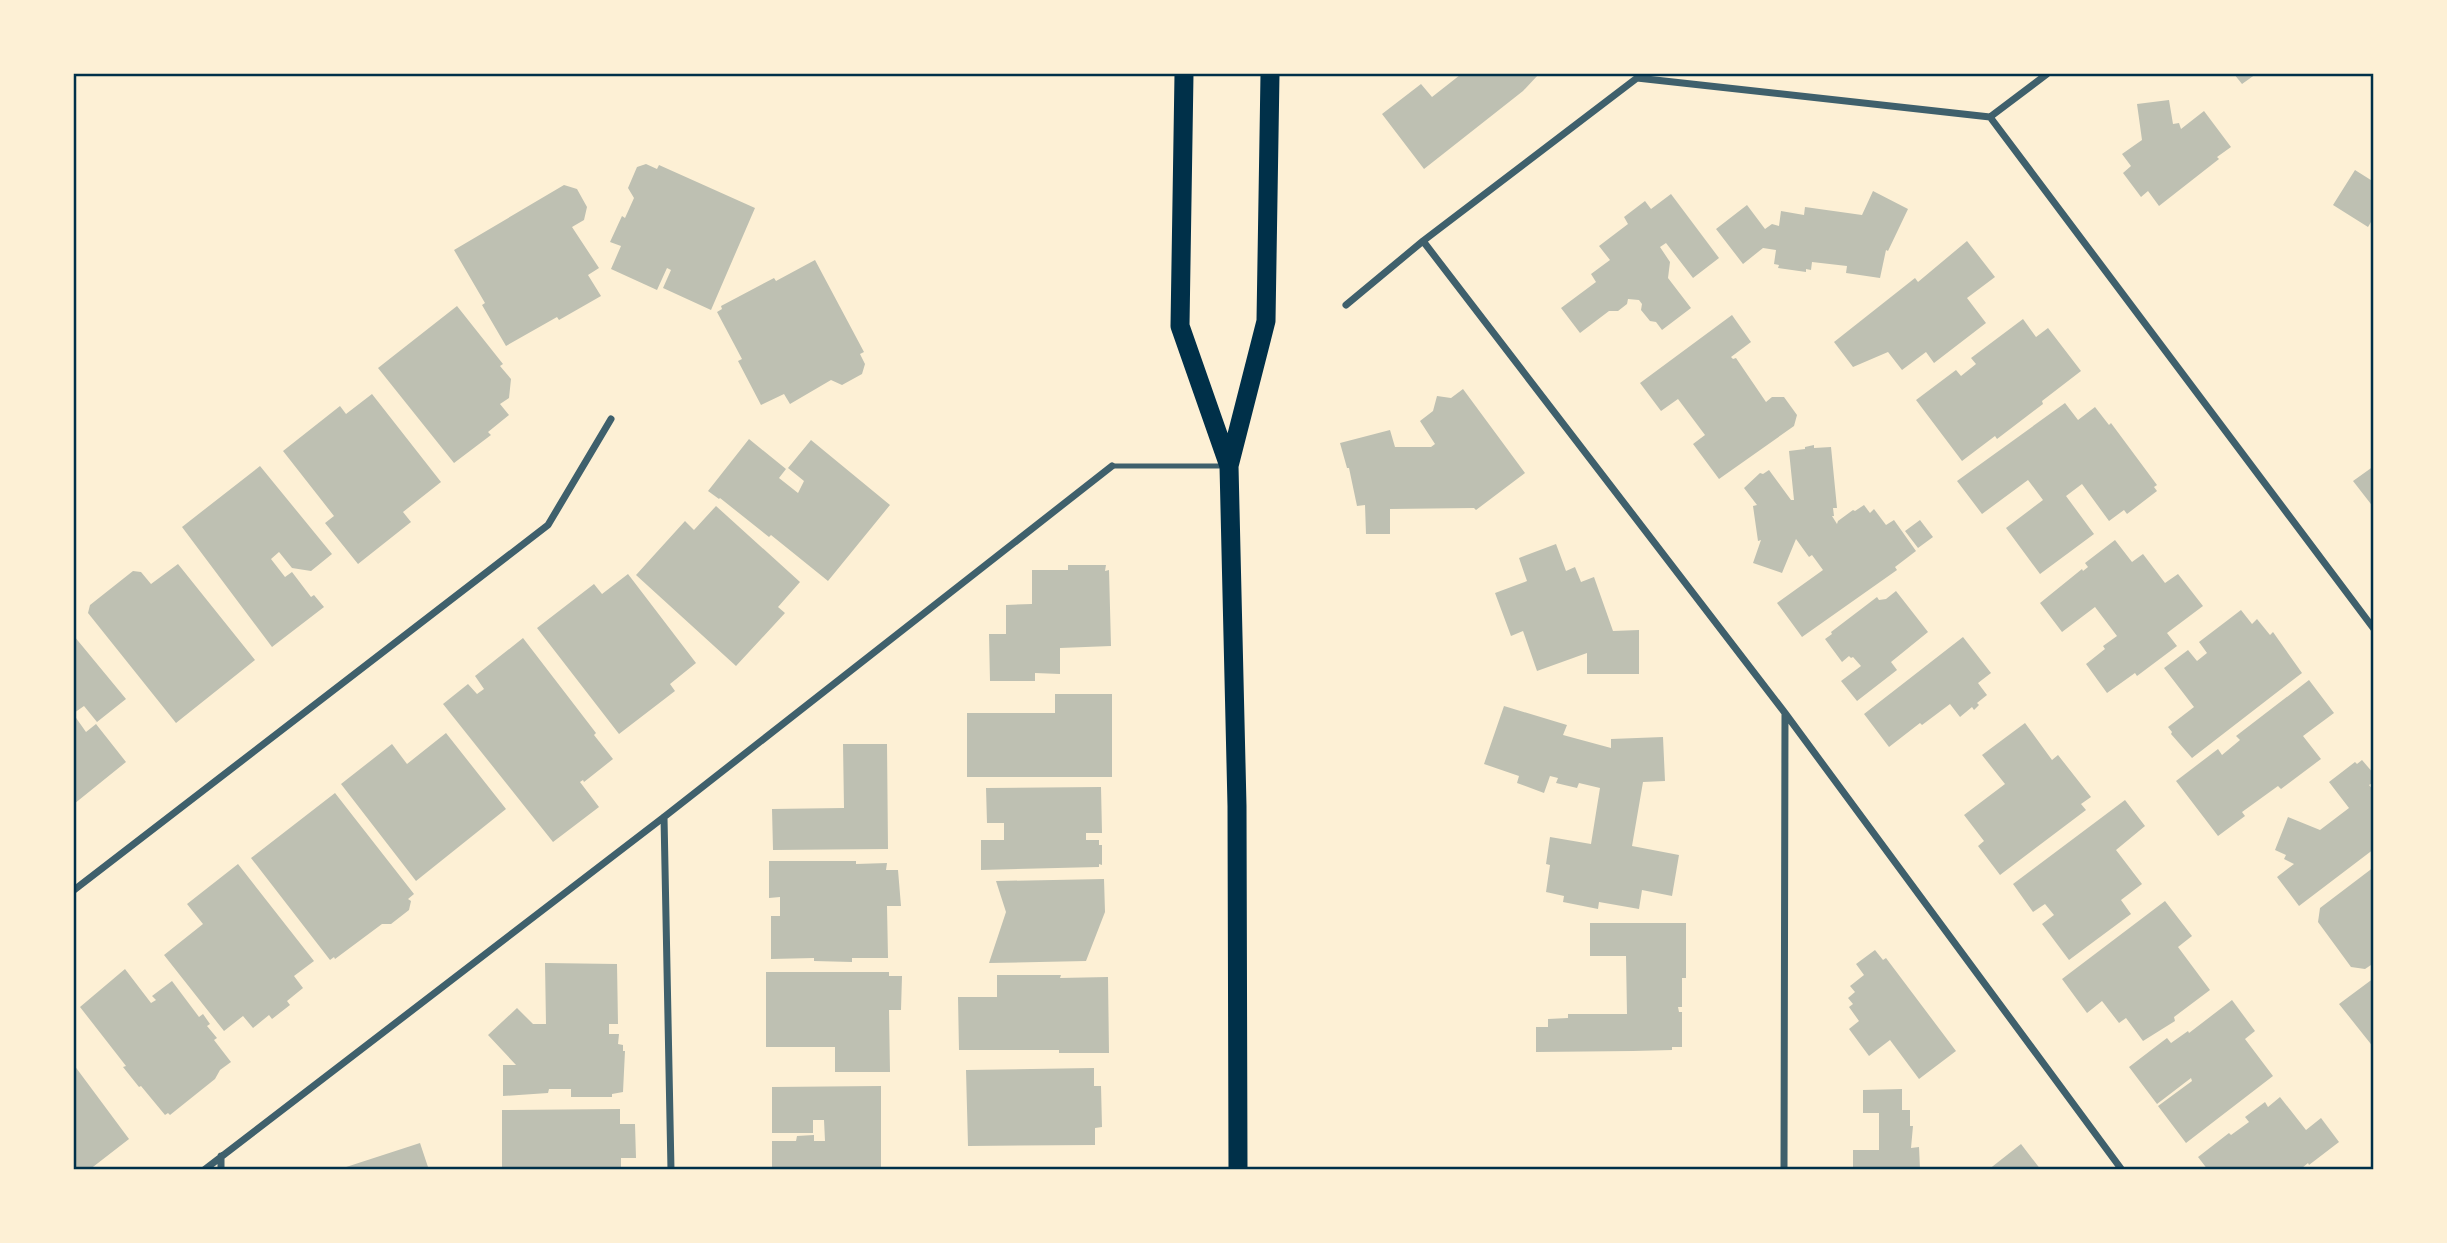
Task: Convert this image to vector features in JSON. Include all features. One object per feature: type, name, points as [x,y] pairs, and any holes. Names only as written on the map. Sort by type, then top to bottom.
[{"type":"highway","points":[[1184,74],[1180,327],[1229,466]]},
{"type":"highway","points":[[1238,1170],[1237,792],[1229,466],[1266,321],[1270,74]]},
{"type":"street","points":[[1346,305],[1423,241],[1637,78],[1990,117],[2047,74]]},
{"type":"street","points":[[1990,117],[2374,629]]},
{"type":"street","points":[[1423,241],[1784,713],[2122,1170]]},
{"type":"street","points":[[74,890],[548,525],[611,419]]},
{"type":"street","points":[[204,1170],[664,817],[1112,466]]},
{"type":"street","points":[[1784,713],[1784,1170]]},
{"type":"street","points":[[664,817],[671,1170]]},
{"type":"street","points":[[221,1156],[221,1170]]},
{"type":"lane","points":[[1112,466],[1229,466]]},
{"type":"building","points":[[1459,74],[1539,74],[1523,91],[1424,169],[1382,114],[1421,84],[1432,97]]},
{"type":"building","points":[[2234,74],[2256,74],[2242,84]]},
{"type":"building","points":[[2169,100],[2173,124],[2179,123],[2181,129],[2204,111],[2231,147],[2159,206],[2148,191],[2141,197],[2123,173],[2131,166],[2122,154],[2142,140],[2137,104]]},
{"type":"building","points":[[646,164],[657,169],[659,165],[755,208],[711,310],[663,288],[671,270],[667,268],[657,290],[611,269],[621,246],[610,242],[634,198],[628,188],[637,167]]},
{"type":"building","points":[[2355,170],[2374,182],[2374,217],[2368,227],[2333,205]]},
{"type":"building","points":[[564,185],[577,189],[587,207],[584,220],[572,227],[599,268],[588,275],[601,296],[506,346],[454,250]]},
{"type":"building","points":[[1873,191],[1908,209],[1888,251],[1886,250],[1880,278],[1846,273],[1847,266],[1812,262],[1811,270],[1806,269],[1806,272],[1778,268],[1779,265],[1774,264],[1776,250],[1763,248],[1743,264],[1716,229],[1747,205],[1765,229],[1772,224],[1779,226],[1781,211],[1804,215],[1805,207],[1862,215]]},
{"type":"building","points":[[1671,194],[1719,258],[1693,278],[1666,243],[1660,247],[1670,262],[1668,278],[1691,308],[1662,330],[1641,310],[1642,304],[1639,300],[1628,299],[1627,304],[1618,311],[1609,311],[1580,333],[1561,308],[1596,282],[1591,274],[1610,260],[1599,246],[1628,224],[1624,217],[1645,201],[1651,209]]},
{"type":"building","points":[[1967,241],[1995,277],[1967,298],[1986,323],[1934,363],[1926,352],[1902,370],[1888,352],[1853,367],[1834,342],[1915,278],[1918,282]]},
{"type":"building","points":[[815,260],[864,352],[860,354],[865,364],[862,374],[842,385],[831,380],[790,404],[784,394],[761,405],[738,361],[742,359],[717,312],[722,309],[721,306]]},
{"type":"building","points":[[457,306],[503,364],[500,366],[511,379],[509,398],[500,404],[509,415],[488,432],[491,435],[454,463],[378,368]]},
{"type":"building","points":[[1732,315],[1751,342],[1731,357],[1736,358],[1766,402],[1772,397],[1784,397],[1797,415],[1794,426],[1719,479],[1693,444],[1705,435],[1678,399],[1661,411],[1640,383]]},
{"type":"building","points":[[2023,319],[2036,337],[2048,328],[2081,371],[1997,439],[1995,436],[1962,461],[1916,400],[1956,370],[1961,376],[1976,364],[1971,358]]},
{"type":"building","points":[[1463,389],[1525,473],[1476,510],[1390,509],[1390,534],[1366,534],[1365,505],[1357,506],[1349,468],[1340,443],[1390,430],[1395,447],[1431,447],[1435,444],[1420,421],[1433,411],[1437,396],[1451,398]]},
{"type":"building","points":[[372,394],[441,482],[403,512],[411,522],[358,564],[325,523],[334,516],[283,451],[340,406],[346,414]]},
{"type":"building","points":[[2065,403],[2078,420],[2095,407],[2109,425],[2111,423],[2157,485],[2154,487],[2157,491],[2127,514],[2124,510],[2109,521],[2082,484],[2066,496],[2094,534],[2040,574],[2006,528],[2043,500],[2028,480],[1982,514],[1957,481]]},
{"type":"building","points":[[749,439],[786,469],[779,478],[798,493],[804,481],[788,468],[811,440],[890,505],[828,581],[771,535],[769,537],[708,491]]},
{"type":"building","points":[[1814,445],[1814,448],[1831,447],[1837,508],[1833,508],[1832,516],[1837,524],[1853,510],[1864,505],[1870,513],[1874,509],[1886,525],[1894,520],[1916,551],[1895,567],[1897,570],[1802,637],[1777,603],[1823,570],[1796,539],[1782,573],[1753,563],[1761,540],[1758,541],[1753,506],[1757,505],[1744,488],[1760,473],[1769,470],[1791,500],[1794,500],[1789,451]]},
{"type":"building","points":[[260,466],[332,554],[311,571],[292,568],[279,552],[271,559],[285,577],[292,572],[311,597],[314,595],[324,607],[272,647],[182,527]]},
{"type":"building","points":[[2374,466],[2374,508],[2353,481]]},
{"type":"building","points":[[716,506],[800,582],[778,607],[785,613],[736,666],[636,575],[685,521],[694,530]]},
{"type":"building","points":[[1920,520],[1933,537],[1918,548],[1905,531]]},
{"type":"building","points":[[2115,540],[2132,562],[2143,554],[2165,583],[2178,574],[2203,606],[2167,633],[2177,646],[2137,676],[2135,673],[2107,693],[2086,664],[2117,636],[2095,607],[2062,632],[2040,603],[2088,567],[2085,563]]},
{"type":"building","points":[[1556,544],[1566,571],[1575,567],[1581,582],[1594,577],[1613,631],[1639,630],[1639,674],[1587,674],[1587,653],[1537,671],[1523,631],[1511,636],[1495,593],[1527,581],[1519,558]]},
{"type":"building","points":[[178,564],[255,660],[176,723],[88,613],[90,605],[133,571],[141,572],[151,584]]},
{"type":"building","points":[[1068,565],[1106,565],[1105,571],[1109,570],[1111,646],[1060,648],[1060,674],[1035,673],[1035,681],[990,681],[989,634],[1006,634],[1006,605],[1032,604],[1032,570],[1068,570]]},
{"type":"building","points":[[628,574],[696,663],[670,684],[675,691],[619,734],[537,628],[594,584],[602,594]]},
{"type":"building","points":[[1896,591],[1928,632],[1891,662],[1897,670],[1857,701],[1841,681],[1861,666],[1849,656],[1842,662],[1825,639],[1877,597],[1879,600],[1886,599]]},
{"type":"building","points":[[2241,610],[2252,624],[2257,619],[2270,635],[2273,632],[2302,673],[2192,758],[2168,727],[2194,707],[2164,668],[2188,650],[2197,661],[2207,653],[2199,642]]},
{"type":"building","points":[[74,636],[126,699],[97,722],[84,706],[74,713]]},
{"type":"building","points":[[1963,637],[1991,673],[1978,683],[1987,695],[1977,703],[1979,705],[1974,710],[1972,707],[1960,717],[1950,704],[1889,747],[1864,714]]},
{"type":"building","points":[[523,638],[613,759],[584,782],[580,782],[599,807],[553,842],[443,704],[468,684],[477,694],[484,689],[475,676]]},
{"type":"building","points":[[2309,680],[2334,713],[2303,736],[2321,759],[2281,789],[2278,786],[2242,812],[2245,816],[2218,836],[2176,781],[2218,749],[2222,755],[2240,740],[2236,736]]},
{"type":"building","points":[[1055,694],[1112,694],[1112,777],[967,777],[967,713],[1055,713]]},
{"type":"building","points":[[1504,706],[1567,725],[1563,735],[1611,748],[1611,739],[1663,737],[1665,781],[1643,782],[1632,846],[1679,855],[1672,896],[1642,890],[1639,909],[1599,902],[1598,909],[1563,902],[1564,896],[1546,892],[1550,837],[1591,844],[1600,788],[1579,783],[1577,788],[1556,783],[1558,778],[1550,776],[1544,793],[1517,783],[1519,776],[1484,764]]},
{"type":"building","points":[[74,715],[86,732],[96,724],[126,762],[74,804]]},
{"type":"building","points":[[2025,723],[2052,760],[2058,755],[2091,797],[2081,804],[2086,810],[2000,875],[1978,846],[1984,841],[1964,815],[2005,784],[1982,755]]},
{"type":"building","points":[[446,733],[506,809],[416,881],[341,784],[392,744],[407,764]]},
{"type":"building","points":[[843,744],[887,744],[888,849],[773,850],[772,809],[844,808]]},
{"type":"building","points":[[2362,760],[2374,774],[2374,782],[2369,785],[2374,791],[2374,849],[2299,906],[2277,877],[2294,864],[2284,859],[2286,855],[2275,850],[2288,817],[2320,830],[2349,808],[2329,782],[2355,762],[2357,764]]},
{"type":"building","points":[[1101,787],[1102,833],[1086,833],[1086,840],[1099,840],[1099,845],[1102,845],[1102,865],[981,870],[981,840],[1004,840],[1004,823],[987,823],[986,788]]},
{"type":"building","points":[[335,793],[414,894],[408,899],[411,901],[409,910],[391,924],[382,924],[330,960],[251,858]]},
{"type":"building","points":[[2125,800],[2145,826],[2116,850],[2142,884],[2121,900],[2131,914],[2069,960],[2042,924],[2054,915],[2045,904],[2033,912],[2013,884]]},
{"type":"building","points":[[769,861],[887,863],[886,870],[898,870],[901,906],[887,906],[888,958],[852,958],[852,962],[814,961],[814,958],[771,959],[771,916],[780,916],[780,897],[769,898]]},
{"type":"building","points":[[238,864],[314,961],[294,976],[303,988],[287,1001],[290,1005],[272,1019],[269,1015],[253,1028],[243,1016],[224,1031],[164,955],[203,924],[187,904]]},
{"type":"building","points":[[2374,867],[2374,963],[2365,969],[2351,967],[2318,922],[2320,908]]},
{"type":"building","points":[[1104,879],[1105,912],[1086,961],[989,963],[1006,912],[996,881]]},
{"type":"building","points":[[2165,901],[2192,936],[2178,947],[2210,990],[2174,1017],[2175,1021],[2143,1041],[2126,1018],[2119,1023],[2102,1001],[2087,1013],[2062,979]]},
{"type":"building","points":[[1590,923],[1686,923],[1686,978],[1682,978],[1682,1007],[1678,1007],[1679,1012],[1682,1012],[1682,1047],[1672,1047],[1672,1050],[1536,1052],[1536,1027],[1548,1027],[1548,1019],[1568,1018],[1568,1014],[1627,1014],[1626,956],[1590,956]]},
{"type":"building","points":[[1875,950],[1883,960],[1886,958],[1956,1051],[1919,1079],[1890,1040],[1869,1056],[1849,1029],[1859,1021],[1849,1007],[1853,1004],[1848,998],[1855,992],[1850,986],[1864,975],[1856,964]]},
{"type":"building","points":[[545,963],[617,964],[618,1024],[609,1024],[609,1034],[619,1034],[618,1044],[623,1045],[625,1051],[623,1092],[612,1094],[612,1097],[571,1097],[571,1089],[549,1089],[548,1093],[503,1096],[503,1065],[516,1065],[488,1035],[517,1008],[533,1024],[546,1024]]},
{"type":"building","points":[[125,969],[151,1003],[156,1000],[152,996],[172,981],[199,1017],[203,1014],[210,1024],[207,1026],[217,1038],[214,1040],[231,1062],[220,1070],[215,1079],[170,1115],[165,1115],[141,1086],[139,1087],[80,1007]]},
{"type":"building","points":[[766,972],[889,972],[889,976],[902,976],[901,1010],[889,1010],[890,1072],[835,1072],[835,1047],[766,1047]]},
{"type":"building","points":[[997,975],[1108,977],[1109,1053],[959,1050],[958,997],[997,997]]},
{"type":"building","points":[[2374,978],[2374,1048],[2339,1004]]},
{"type":"building","points":[[2232,1000],[2255,1031],[2245,1039],[2273,1076],[2186,1143],[2158,1106],[2192,1081],[2191,1078],[2157,1104],[2129,1067],[2167,1038],[2171,1043],[2188,1031],[2189,1033]]},
{"type":"building","points":[[74,1065],[129,1139],[89,1170],[74,1170]]},
{"type":"building","points":[[1094,1068],[1094,1086],[1101,1086],[1102,1127],[1095,1128],[1095,1145],[968,1146],[966,1070]]},
{"type":"building","points":[[881,1086],[881,1170],[772,1170],[772,1141],[796,1141],[797,1136],[814,1135],[814,1141],[825,1141],[824,1120],[813,1120],[813,1133],[772,1133],[772,1087]]},
{"type":"building","points":[[1902,1089],[1902,1110],[1910,1110],[1910,1126],[1913,1126],[1911,1148],[1919,1147],[1920,1169],[1853,1170],[1853,1150],[1879,1150],[1879,1113],[1863,1113],[1863,1090]]},
{"type":"building","points":[[2280,1097],[2306,1130],[2321,1118],[2339,1142],[2309,1165],[2308,1163],[2303,1170],[2208,1170],[2198,1157],[2229,1133],[2231,1135],[2249,1122],[2245,1117],[2265,1102],[2268,1107]]},
{"type":"building","points":[[620,1109],[620,1124],[635,1124],[636,1158],[621,1158],[621,1170],[502,1170],[502,1110]]},
{"type":"building","points":[[420,1143],[429,1170],[340,1170],[340,1169]]},
{"type":"building","points":[[2021,1144],[2041,1170],[1988,1170]]}]
